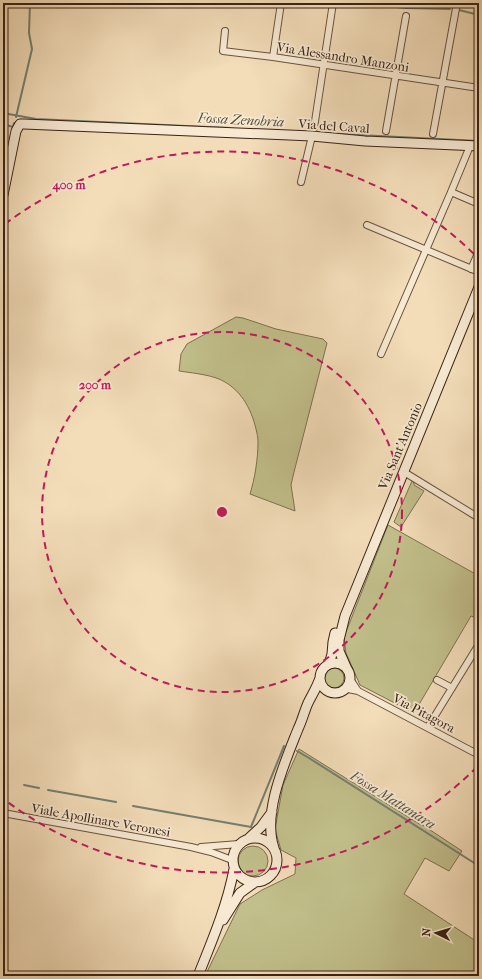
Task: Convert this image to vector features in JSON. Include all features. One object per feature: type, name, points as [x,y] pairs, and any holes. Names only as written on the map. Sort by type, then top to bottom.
[{"type":"main road","name":"Via del Caval","points":[[3,195],[16,131],[20,124],[313,132],[365,141],[474,146]]},
{"type":"main road","name":"Via Sant'Antonio","points":[[350,679],[339,651],[339,640],[345,616],[479,287]]},
{"type":"main road","name":"Via Sant'Antonio","points":[[216,931],[240,893],[254,883],[267,879],[272,875],[277,862],[274,848],[270,839],[270,831],[272,811],[281,772],[307,704],[320,678],[323,668],[329,664],[336,630],[345,616]]},
{"type":"main road","points":[[329,664],[341,664],[347,669]]},
{"type":"main road","points":[[320,678],[323,686],[333,693]]},
{"type":"main road","points":[[344,690],[350,679]]},
{"type":"main road","name":"Via Sant'Antonio","points":[[302,719],[319,696],[325,693],[333,693],[344,690]]},
{"type":"main road","name":"Via Sant'Antonio","points":[[198,976],[216,931],[230,887],[235,849],[239,844],[249,838],[261,827],[272,811]]},
{"type":"main road","points":[[249,838],[266,841],[274,848]]},
{"type":"main road","points":[[233,865],[242,879],[254,883]]},
{"type":"street","points":[[273,57],[281,3]]},
{"type":"street","points":[[301,182],[313,132],[333,3]]},
{"type":"street","points":[[433,134],[457,3]]},
{"type":"street","points":[[386,132],[406,16]]},
{"type":"street","name":"Via Alessandro Manzoni","points":[[225,31],[223,51],[273,57],[479,88]]},
{"type":"street","points":[[381,354],[451,192],[474,146]]},
{"type":"street","points":[[451,192],[479,204]]},
{"type":"street","points":[[367,225],[479,272]]},
{"type":"street","points":[[471,269],[479,251]]},
{"type":"street","points":[[404,472],[479,518]]},
{"type":"street","points":[[428,727],[479,644]]},
{"type":"street","name":"Via Pitagora","points":[[350,679],[358,691]]},
{"type":"street","points":[[437,680],[452,688]]},
{"type":"street","name":"Via Pitagora","points":[[344,690],[348,689],[358,691],[479,755]]},
{"type":"street","name":"Viale Apollinare Veronesi","points":[[3,813],[196,848],[211,852],[233,865]]},
{"type":"street","name":"Viale Apollinare Veronesi","points":[[196,848],[239,844]]},
{"type":"shaded area","points":[[236,317],[276,329],[323,339],[327,343],[291,485],[295,511],[250,494],[256,468],[258,439],[254,421],[248,406],[239,393],[226,383],[214,377],[179,371],[181,354],[187,344]]},
{"type":"shaded area","points":[[412,481],[414,482],[414,485],[424,491],[401,527],[394,522]]},
{"type":"shaded area","points":[[388,525],[479,576],[479,619],[471,616],[414,713],[360,685],[346,653],[344,637]]},
{"type":"shaded area","points":[[330,668],[338,668],[344,674],[344,682],[338,688],[330,688],[324,682],[324,674]]},
{"type":"shaded area","points":[[299,749],[462,851],[449,871],[425,858],[404,894],[479,943],[479,976],[205,976],[240,904],[262,890],[295,874],[296,858],[281,850],[275,829],[283,785]]},
{"type":"shaded area","points":[[253,846],[264,850],[268,861],[264,872],[253,876],[242,872],[238,861],[242,850]]},
{"type":"waterway","points":[[16,117],[32,49],[29,33],[30,3]]},
{"type":"waterway","points":[[360,3],[406,8],[450,9]]},
{"type":"waterway","points":[[459,10],[479,15]]},
{"type":"waterway","name":"Fossa Zenobria","points":[[3,113],[36,119],[229,128]]},
{"type":"waterway","points":[[3,124],[13,127],[14,123]]},
{"type":"waterway","name":"Fossa Zenobria","points":[[339,134],[479,141]]},
{"type":"waterway","name":"Fossa Mattanara","points":[[133,806],[251,827],[284,746]]},
{"type":"waterway","name":"Fossa Mattanara","points":[[297,751],[479,866]]},
{"type":"waterway","name":"Fossa Mattanara","points":[[24,785],[39,788]]},
{"type":"waterway","name":"Fossa Mattanara","points":[[48,790],[116,802]]}]
